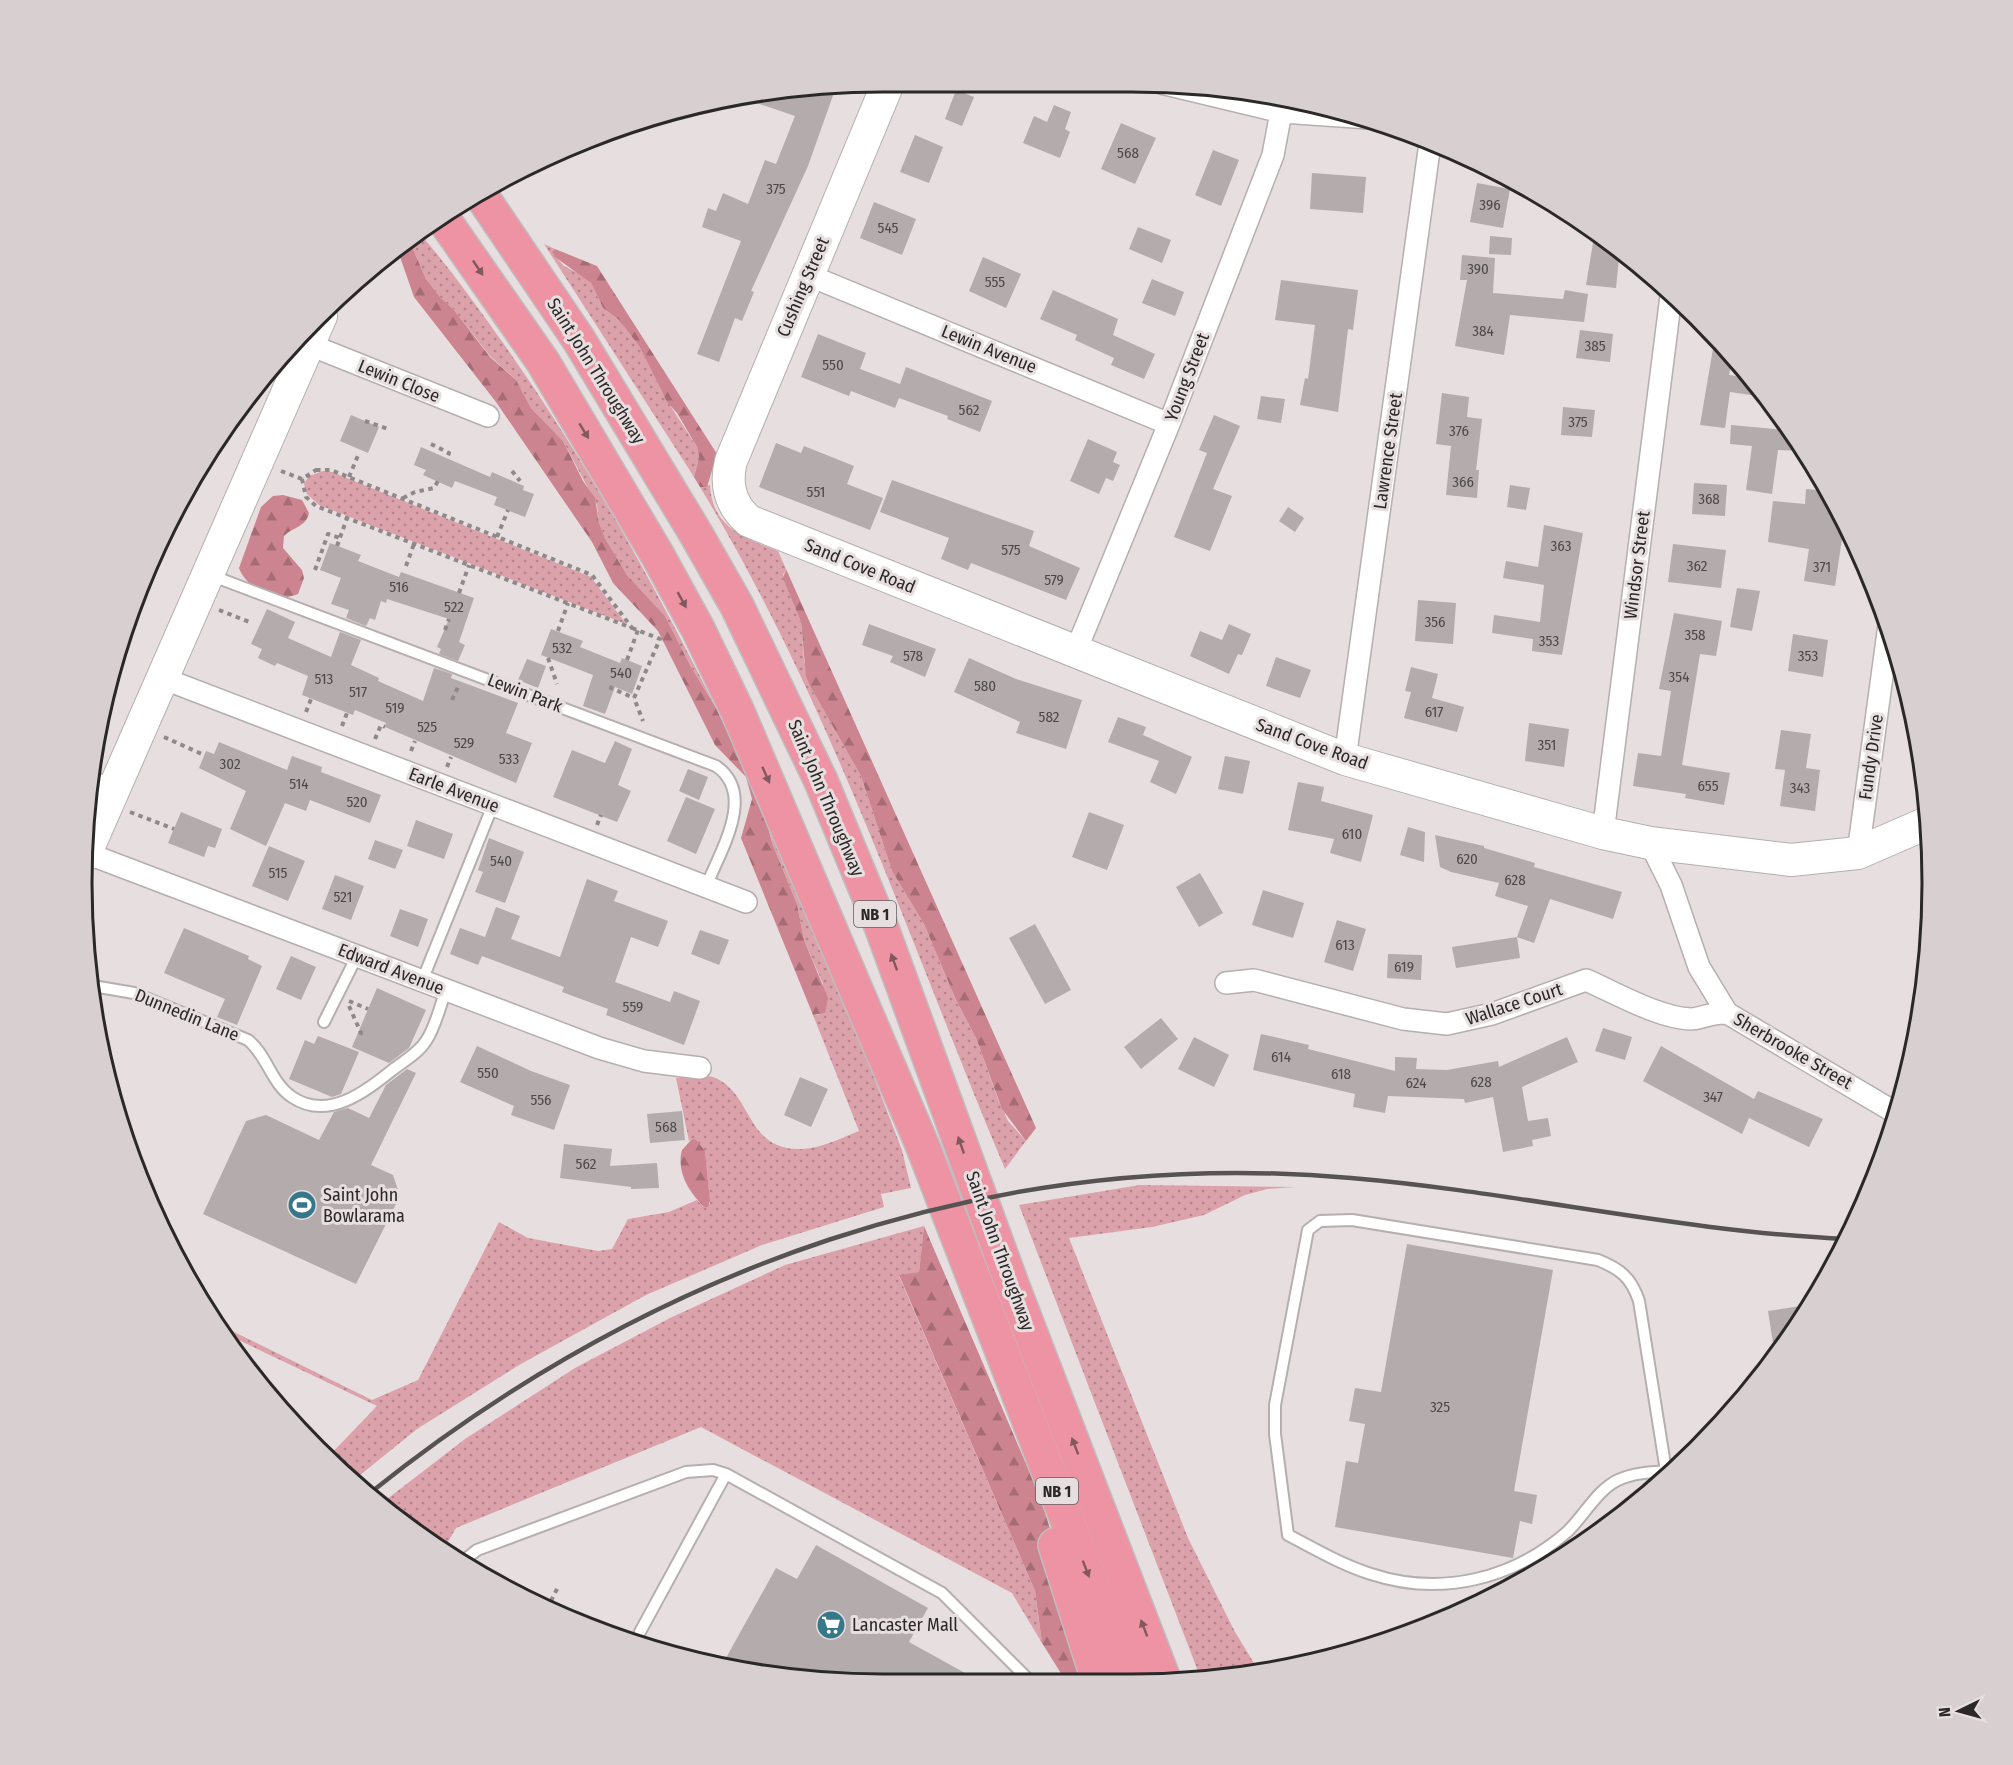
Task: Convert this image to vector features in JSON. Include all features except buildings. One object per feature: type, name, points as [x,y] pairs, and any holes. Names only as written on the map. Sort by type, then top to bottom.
[{"type":"highway","name":"Saint John Throughway","points":[[484,199],[579,340],[696,534],[736,606],[821,781],[881,926],[1012,1287],[1161,1673]]},
{"type":"highway","name":"Saint John Throughway","points":[[446,223],[543,362],[698,629],[737,710],[923,1147],[1126,1674]]},
{"type":"highway","points":[[981,1300],[1096,1674]]},
{"type":"street","name":"Cushing Street","points":[[730,496],[728,479],[731,461],[884,92]]},
{"type":"street","name":"Young Street","points":[[1075,652],[1169,424],[1273,155],[1282,107]]},
{"type":"street","name":"Lawrence Street","points":[[1345,759],[1429,150]]},
{"type":"street","name":"Lewin Avenue","points":[[808,275],[1169,424]]},
{"type":"street","name":"Windsor Street","points":[[1603,833],[1670,305]]},
{"type":"street","points":[[93,827],[103,792],[141,727],[315,332]]},
{"type":"street","name":"Lewin Close","points":[[310,345],[488,416]]},
{"type":"street","name":"Sand Cove Road","points":[[730,496],[741,514],[759,526],[1345,759],[1603,833],[1650,843],[1791,860],[1858,853],[1920,826]]},
{"type":"street","name":"Fundy Drive","points":[[1858,853],[1886,648]]},
{"type":"street","name":"Earle Avenue","points":[[162,678],[746,902]]},
{"type":"street","name":"Sherbrooke Street","points":[[1650,843],[1671,885],[1699,967],[1727,1013],[1889,1109]]},
{"type":"street","name":"Edward Avenue","points":[[93,856],[610,1052],[644,1061],[700,1068]]},
{"type":"street","name":"Wallace Court","points":[[1226,983],[1254,980],[1403,1019],[1447,1024],[1492,1014],[1586,980],[1667,1014],[1693,1019],[1711,1012],[1727,1013]]},
{"type":"lane","name":"Lewin Park","points":[[208,574],[716,765],[732,782],[736,804],[706,886]]},
{"type":"lane","points":[[422,981],[493,805]]},
{"type":"lane","points":[[324,1022],[357,956]]},
{"type":"lane","name":"Dunnedin Lane","points":[[98,987],[134,993],[248,1040],[257,1047],[282,1090],[303,1103],[320,1106],[341,1103],[367,1090],[421,1048],[431,1032],[446,990]]},
{"type":"lane","points":[[1657,1473],[1618,1480],[1601,1494],[1576,1523],[1537,1555],[1504,1572],[1462,1581],[1425,1584],[1371,1575],[1288,1535],[1275,1434],[1275,1405],[1308,1230],[1320,1221],[1352,1220],[1598,1260],[1624,1273],[1632,1282],[1639,1301],[1668,1463]]},
{"type":"lane","points":[[469,1556],[477,1550],[686,1472],[713,1470],[726,1474],[942,1593],[1023,1674]]},
{"type":"lane","points":[[640,1632],[726,1474]]},
{"type":"path","points":[[365,421],[388,429]]},
{"type":"path","points":[[431,444],[449,453],[447,458]]},
{"type":"path","points":[[349,477],[358,453]]},
{"type":"path","points":[[302,480],[309,474],[331,470],[592,575],[635,629]]},
{"type":"path","points":[[280,471],[302,480]]},
{"type":"path","points":[[512,471],[520,481]]},
{"type":"path","points":[[302,480],[304,492],[311,502],[347,518],[660,639],[634,698]]},
{"type":"path","points":[[402,499],[415,492],[434,488],[438,481]]},
{"type":"path","points":[[497,537],[508,510]]},
{"type":"path","points":[[337,546],[347,518]]},
{"type":"path","points":[[315,570],[322,557],[328,534],[340,538]]},
{"type":"path","points":[[406,566],[414,544]]},
{"type":"path","points":[[459,592],[469,565]]},
{"type":"path","points":[[558,631],[568,603]]},
{"type":"path","points":[[219,610],[252,622]]},
{"type":"path","points":[[445,630],[449,619]]},
{"type":"path","points":[[627,660],[635,629]]},
{"type":"path","points":[[548,658],[557,684]]},
{"type":"path","points":[[612,686],[611,688],[634,698],[643,721]]},
{"type":"path","points":[[141,727],[204,755]]},
{"type":"path","points":[[103,792],[174,829]]},
{"type":"path","points":[[346,1000],[361,1033],[359,1038]]},
{"type":"path","points":[[551,1600],[558,1587]]},
{"type":"shaded area","points":[[424,239],[482,313],[589,474],[642,566],[716,708],[691,667],[665,616],[627,575],[605,538],[599,523],[597,505],[563,441],[531,408],[516,380],[490,356],[426,279],[412,247]]},
{"type":"shaded area","points":[[544,244],[555,249],[553,254],[564,266],[582,275],[591,283],[603,308],[619,320],[639,346],[664,396],[697,447],[699,458],[694,477]]},
{"type":"shaded area","points":[[323,471],[332,472],[591,577],[626,624],[319,505],[307,494],[304,484],[309,476]]},
{"type":"shaded area","points":[[710,485],[712,500],[724,521],[743,536],[778,551],[786,569],[783,575],[801,622],[804,660],[811,688],[861,776],[892,871],[924,924],[956,1000],[976,1038],[1008,1121],[1026,1141],[1005,1169],[828,736],[746,568],[700,487]]},
{"type":"shaded area","points":[[768,822],[857,1033],[902,1150],[911,1188],[881,1194],[884,1207],[762,1245],[646,1295],[519,1365],[417,1429],[359,1476],[333,1451],[377,1406],[238,1340],[231,1330],[372,1400],[418,1380],[499,1222],[528,1238],[598,1251],[612,1249],[628,1219],[669,1212],[697,1200],[704,1207],[710,1204],[705,1151],[692,1139],[689,1141],[676,1078],[709,1076],[727,1085],[762,1134],[773,1143],[789,1148],[817,1147],[859,1131],[813,1015],[819,1015],[823,984],[804,940],[797,904],[772,843]]},
{"type":"shaded area","points":[[1140,1185],[1296,1187],[1267,1189],[1245,1195],[1204,1215],[1152,1227],[1069,1238],[1188,1538],[1235,1632],[1254,1663],[1198,1670],[1019,1205]]},
{"type":"shaded area","points":[[924,1226],[919,1272],[899,1276],[1035,1591],[1042,1643],[1012,1593],[701,1427],[456,1528],[447,1543],[387,1499],[465,1439],[575,1368],[670,1318],[785,1265]]},
{"type":"green space","points":[[412,247],[426,279],[454,310],[490,357],[516,380],[531,408],[563,441],[583,481],[595,498],[599,523],[605,538],[627,575],[665,616],[691,667],[716,708],[764,809],[772,843],[797,904],[804,940],[828,998],[825,1013],[813,1015],[741,838],[752,799],[746,777],[715,745],[658,631],[613,583],[592,542],[496,402],[414,297],[400,256]]},
{"type":"green space","points":[[555,249],[597,266],[717,454],[707,487],[700,487],[694,477],[699,458],[697,447],[677,413],[667,402],[639,346],[619,320],[603,308],[591,283],[555,257],[552,252]]},
{"type":"green space","points":[[283,495],[302,500],[309,513],[302,524],[284,536],[283,548],[302,570],[304,578],[298,594],[290,597],[272,595],[255,588],[239,568],[261,507],[273,496]]},
{"type":"green space","points":[[786,569],[1036,1128],[1026,1141],[1002,1109],[976,1038],[956,1000],[924,924],[892,871],[861,776],[811,688],[806,676],[801,622],[783,578]]},
{"type":"green space","points":[[692,1139],[696,1140],[705,1151],[710,1201],[708,1207],[704,1207],[693,1195],[682,1174],[682,1150]]},
{"type":"green space","points":[[924,1226],[1039,1494],[1096,1674],[1061,1674],[1042,1643],[1035,1591],[899,1275],[919,1272]]},
{"type":"railway","points":[[375,1489],[477,1414],[590,1345],[708,1286],[830,1240],[956,1205],[1085,1182],[1217,1173],[1351,1178],[1475,1192],[1723,1228],[1837,1238]]},
{"type":"place","name":"Saint John Bowlarama","points":[[302,1205]]},
{"type":"place","name":"Lancaster Mall","points":[[831,1625]]}]
